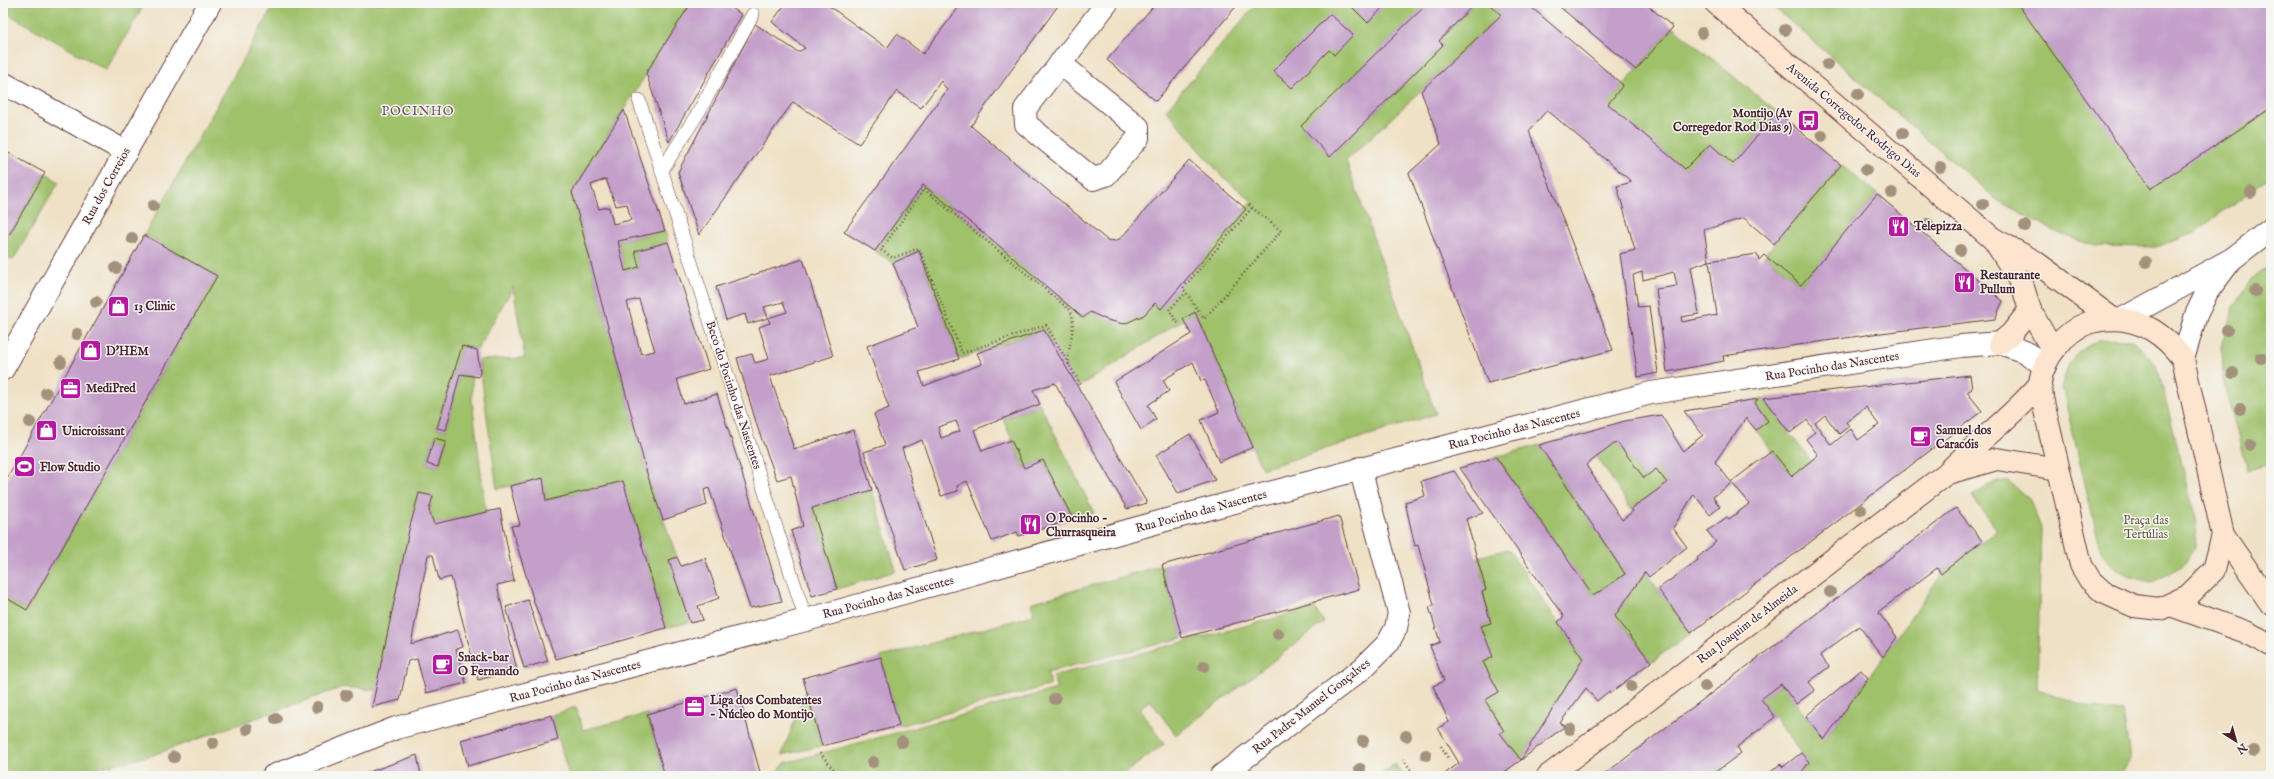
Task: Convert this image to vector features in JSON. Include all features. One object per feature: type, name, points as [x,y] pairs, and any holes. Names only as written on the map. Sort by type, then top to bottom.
[{"type":"main road","name":"Avenida Corregedor Rodrigo Dias","points":[[1716,3],[1992,238],[2034,261],[2117,319]]},
{"type":"main road","name":"Avenida Corregedor Rodrigo Dias","points":[[1992,238],[2022,284],[2046,367]]},
{"type":"main road","points":[[2000,343],[2011,334],[2030,310]]},
{"type":"main road","points":[[2117,319],[2141,323],[2158,332],[2171,343],[2183,359],[2223,535],[2271,604]]},
{"type":"main road","name":"Rua Joaquim de Almeida","points":[[1548,776],[1947,473],[1969,450],[2021,407],[2046,367],[2071,332],[2089,323],[2117,319]]},
{"type":"main road","points":[[2046,367],[2046,423],[2081,565],[2090,580],[2103,592],[2134,606],[2160,609],[2188,596],[2214,570],[2223,535]]},
{"type":"main road","name":"Rua Joaquim de Almeida","points":[[1947,473],[1997,459],[2058,469]]},
{"type":"main road","points":[[2170,605],[2246,632],[2271,645]]},
{"type":"street","name":"Rua dos Correios","points":[[3,369],[210,3]]},
{"type":"street","points":[[1060,63],[1138,127],[1138,138],[1106,175],[1093,179],[1026,124],[1025,109],[1060,63],[1107,3]]},
{"type":"street","points":[[3,83],[126,152]]},
{"type":"street","points":[[2117,319],[2232,259],[2271,229]]},
{"type":"street","points":[[2183,359],[2196,315],[2207,292],[2232,259]]},
{"type":"street","name":"Rua Pocinho das Nascentes","points":[[273,776],[396,728],[806,620],[1360,468],[1652,393],[1961,346],[2000,343],[2025,352],[2046,367]]},
{"type":"street","name":"Rua Padre Manuel Gonçalves","points":[[1221,776],[1363,668],[1388,643],[1396,628],[1399,613],[1360,468]]},
{"type":"lane","points":[[662,170],[698,113],[753,14]]},
{"type":"lane","name":"Beco do Pocinho das Nascentes","points":[[639,100],[806,620]]},
{"type":"path","points":[[1069,365],[1069,341],[1074,319],[1070,310],[924,189],[881,250],[893,258],[919,248],[962,353],[1046,325],[1069,365],[1081,385]]},
{"type":"path","points":[[1249,205],[1281,231],[1204,319],[1183,288],[1252,208]]},
{"type":"path","points":[[1178,323],[1169,310],[1186,293]]},
{"type":"path","points":[[1441,746],[1449,760]]},
{"type":"path","points":[[820,753],[839,776]]},
{"type":"path","points":[[1403,759],[1415,776]]},
{"type":"green space","points":[[3,3],[145,3],[106,70],[3,11]]},
{"type":"green space","points":[[275,3],[691,3],[572,192],[648,477],[677,557],[669,560],[690,622],[666,628],[623,481],[546,501],[543,478],[497,489],[479,360],[525,358],[513,287],[477,350],[462,346],[437,428],[446,430],[460,374],[472,377],[472,401],[486,512],[434,524],[429,510],[433,496],[419,494],[376,690],[343,687],[153,755],[65,776],[3,776],[3,596],[27,610],[217,276],[144,235]],"holes":[[[434,438],[446,442],[438,467],[427,464]]]},
{"type":"green space","points":[[1257,3],[1348,3],[1368,23],[1387,3],[1428,3],[1302,126],[1330,157],[1443,45],[1439,41],[1475,3],[1488,3],[1501,15],[1346,161],[1436,414],[1262,469],[1195,312],[1077,388],[1044,330],[959,359],[919,251],[893,263],[875,251],[923,185],[990,238],[1083,318],[1090,312],[1109,320],[1125,322],[1132,321],[1139,317],[1155,303],[1161,308],[1252,201],[1221,175],[1166,110]]},
{"type":"green space","points":[[1769,3],[2271,3],[2271,176],[2195,232],[2156,247],[2095,246],[2060,234],[1997,200]]},
{"type":"green space","points":[[1673,27],[1777,112],[1733,164],[1710,144],[1685,169],[1607,104]]},
{"type":"green space","points":[[1841,165],[1877,194],[1801,285],[1765,255]]},
{"type":"green space","points":[[45,173],[59,182],[13,260],[3,255],[3,231],[9,235]]},
{"type":"green space","points":[[665,231],[668,242],[635,251],[639,267],[625,271],[618,241]]},
{"type":"green space","points":[[2271,265],[2271,464],[2247,470],[2223,380],[2222,343],[2234,307],[2251,280]]},
{"type":"green space","name":"Praça das Tertúlias","points":[[2099,339],[2133,340],[2157,366],[2197,523],[2195,547],[2183,566],[2152,582],[2128,576],[2117,570],[2101,551],[2062,387],[2067,369],[2074,357]]},
{"type":"green space","points":[[1763,398],[1811,461],[1792,476],[1756,430],[1768,421],[1755,403],[1758,399]]},
{"type":"green space","points":[[1040,404],[1094,513],[1073,519],[1043,460],[1024,468],[1003,419]]},
{"type":"green space","points":[[1617,442],[1643,478],[1656,469],[1667,483],[1631,509],[1596,455]]},
{"type":"green space","points":[[1539,445],[1625,574],[1593,596],[1496,457]]},
{"type":"green space","points":[[2007,480],[2030,500],[2041,528],[2037,690],[2093,708],[2123,711],[2130,760],[2120,776],[1799,776],[1808,762],[1761,699],[1781,684],[1824,740],[1944,571],[1997,530],[1972,496],[1989,485]]},
{"type":"green space","points":[[872,490],[896,571],[837,589],[812,508]]},
{"type":"green space","points":[[1508,549],[1583,659],[1521,760],[1500,733],[1504,730],[1485,700],[1498,692],[1482,663],[1492,657],[1481,626],[1491,623],[1482,592],[1486,590],[1478,557]]},
{"type":"green space","points":[[1162,565],[1182,638],[1047,672],[1051,685],[899,726],[881,657],[1034,615],[1031,603]]},
{"type":"green space","points":[[1645,572],[1691,633],[1651,662],[1615,616]]},
{"type":"green space","points":[[1314,608],[1324,622],[1176,735],[1150,700],[1139,709],[1164,744],[1121,776],[773,776],[785,763],[1057,689],[1053,676]]},
{"type":"green space","points":[[806,689],[822,746],[782,755]]},
{"type":"green space","points":[[576,707],[583,730],[647,714],[665,776],[569,776],[552,715]]},
{"type":"green space","points":[[1395,764],[1404,776],[1379,776]]},
{"type":"green space","points":[[1722,767],[1728,776],[1710,776]]},
{"type":"building","points":[[691,3],[725,3],[742,15],[669,142],[646,73]]},
{"type":"building","points":[[786,3],[825,3],[887,48],[897,34],[923,54],[962,3],[1060,3],[971,126],[1107,240],[1115,241],[1121,238],[1189,160],[1246,209],[1161,309],[1155,303],[1144,315],[1124,324],[1107,320],[1090,312],[1083,318],[990,238],[923,185],[875,251],[844,232],[947,90],[941,81],[921,108],[897,91],[859,144],[793,102],[699,235],[678,172],[755,24],[798,52],[805,48],[772,22]]},
{"type":"building","points":[[1156,3],[1239,3],[1156,101],[1107,60]]},
{"type":"building","points":[[1348,3],[1387,3],[1368,23]]},
{"type":"building","points":[[1428,3],[1475,3],[1439,41],[1443,45],[1330,157],[1301,126]]},
{"type":"building","points":[[1488,3],[1526,3],[1538,13],[1623,85],[1608,104],[1685,169],[1710,144],[1733,164],[1777,112],[1841,165],[1774,244],[1744,218],[1704,230],[1709,261],[1757,254],[1759,260],[1764,255],[1801,285],[1877,194],[2003,301],[1995,319],[1873,334],[1723,356],[1724,361],[1667,372],[1656,289],[1677,286],[1674,272],[1643,280],[1642,272],[1633,275],[1638,307],[1649,306],[1658,373],[1638,377],[1620,254],[1635,250],[1617,186],[1632,182],[1547,110],[1529,131],[1613,350],[1488,383],[1409,173],[1441,144],[1421,91],[1501,15]],"holes":[[[1709,261],[1717,315],[1682,322],[1681,317],[1699,314],[1691,267]]]},
{"type":"building","points":[[1555,3],[1645,3],[1673,27],[1636,70]]},
{"type":"building","points":[[2017,3],[2271,3],[2271,108],[2150,189]]},
{"type":"building","points":[[1330,14],[1353,35],[1334,55],[1329,50],[1292,88],[1273,71]]},
{"type":"building","points":[[624,110],[665,231],[618,241],[625,271],[639,267],[635,251],[668,242],[709,369],[677,379],[684,404],[717,394],[782,601],[750,608],[709,488],[704,490],[707,505],[663,520],[648,477],[572,192]],"holes":[[[606,179],[616,206],[627,204],[631,220],[613,224],[609,207],[599,209],[591,185]],[[639,299],[655,351],[641,354],[627,302]]]},
{"type":"building","points":[[3,150],[45,173],[9,235],[3,231]]},
{"type":"building","points":[[144,235],[217,276],[27,610],[3,596],[3,486]]},
{"type":"building","points":[[919,251],[959,359],[919,372],[924,386],[982,364],[977,353],[1044,330],[1147,503],[1127,509],[1055,383],[1033,390],[1040,404],[974,430],[982,451],[1011,440],[1024,468],[1043,460],[1073,519],[1019,536],[1017,532],[992,541],[967,481],[957,486],[958,491],[941,496],[922,440],[902,448],[937,560],[905,570],[864,452],[885,445],[874,414],[889,408],[867,346],[918,327],[893,263]],"holes":[[[956,421],[960,431],[941,438],[938,427]]]},
{"type":"building","points":[[803,259],[833,356],[770,376],[794,449],[853,430],[872,490],[812,508],[837,589],[812,596],[791,531],[803,526],[791,476],[777,480],[758,429],[737,358],[752,354],[755,363],[769,359],[759,327],[770,323],[768,318],[748,324],[745,314],[726,320],[716,287]],"holes":[[[783,302],[787,312],[768,318],[764,307]]]},
{"type":"building","points":[[1195,312],[1253,447],[1219,462],[1201,420],[1219,412],[1205,380],[1201,381],[1193,362],[1163,380],[1169,391],[1148,405],[1156,419],[1141,430],[1114,382],[1191,334],[1183,319]]},
{"type":"building","points":[[462,346],[477,350],[480,372],[479,377],[460,374],[446,430],[437,428]]},
{"type":"building","points":[[1970,375],[1972,389],[1967,392],[1982,411],[1691,633],[1658,589],[1698,560],[1697,558],[1716,542],[1707,531],[1727,517],[1729,519],[1749,504],[1732,483],[1713,497],[1720,507],[1710,515],[1694,494],[1673,528],[1687,547],[1649,577],[1645,572],[1615,616],[1651,662],[1597,701],[1586,688],[1560,723],[1565,726],[1521,760],[1583,659],[1558,622],[1564,617],[1460,468],[1496,457],[1593,596],[1625,574],[1539,445],[1625,421],[1661,415],[1683,451],[1703,435],[1684,411],[1758,399],[1755,403],[1768,421],[1756,430],[1746,418],[1715,462],[1731,482],[1772,451],[1792,476],[1818,455],[1806,439],[1815,432],[1807,420],[1790,433],[1763,398]],"holes":[[[1866,407],[1879,425],[1858,440],[1851,429],[1831,445],[1815,423],[1825,415],[1839,434],[1849,426],[1846,422]],[[1617,442],[1644,478],[1656,469],[1667,483],[1631,509],[1633,511],[1622,520],[1586,465]]]},
{"type":"building","points":[[1190,434],[1215,480],[1178,493],[1156,455]]},
{"type":"building","points":[[434,438],[446,441],[438,467],[427,464]]},
{"type":"building","points":[[1454,471],[1483,513],[1466,519],[1486,590],[1482,592],[1491,623],[1481,626],[1493,657],[1483,662],[1499,692],[1485,700],[1504,731],[1500,733],[1521,760],[1499,776],[1442,776],[1459,763],[1438,728],[1449,722],[1433,686],[1444,681],[1430,646],[1440,642],[1429,607],[1434,605],[1418,545],[1415,546],[1405,502],[1425,496],[1421,481]]},
{"type":"building","points":[[543,478],[546,501],[623,481],[666,628],[556,659],[535,605],[511,526],[520,525],[510,486]]},
{"type":"building","points":[[419,493],[433,496],[429,510],[434,524],[500,509],[514,581],[497,585],[517,670],[478,680],[451,577],[439,580],[433,555],[428,555],[411,644],[458,630],[463,647],[456,649],[466,683],[426,693],[417,659],[408,661],[400,700],[372,707],[409,530]]},
{"type":"building","points":[[1956,508],[1982,541],[1941,574],[1937,568],[1878,612],[1897,637],[1883,657],[1859,626],[1820,655],[1829,667],[1809,682],[1815,690],[1796,704],[1781,684],[1761,699],[1775,717],[1737,747],[1741,753],[1710,776],[1602,776]]},
{"type":"building","points":[[1339,516],[1359,589],[1182,638],[1162,565]]},
{"type":"building","points":[[677,557],[681,566],[705,558],[719,598],[698,606],[703,620],[690,623],[669,560]]},
{"type":"building","points":[[528,600],[548,661],[524,668],[506,607]]},
{"type":"building","points":[[881,657],[899,726],[822,746],[803,678]]},
{"type":"building","points":[[1861,670],[1868,678],[1824,740],[1806,716]]},
{"type":"building","points":[[737,688],[761,776],[665,776],[647,714]]},
{"type":"building","points":[[552,715],[558,740],[468,766],[461,740]]},
{"type":"building","points":[[1801,753],[1809,762],[1799,776],[1766,776],[1780,764],[1783,767]]},
{"type":"building","points":[[417,755],[421,776],[358,776]]},
{"type":"place","name":"Montijo (Av Corregedor Rod Dias 9)","points":[[1808,120]]},
{"type":"place","name":"Telepizza","points":[[1898,226]]},
{"type":"place","name":"Restaurante Pullum","points":[[1965,282]]},
{"type":"place","name":"13 Clinic","points":[[118,306]]},
{"type":"place","name":"D'HEM","points":[[90,351]]},
{"type":"place","name":"MediPred","points":[[70,388]]},
{"type":"place","name":"Unicroissant","points":[[47,431]]},
{"type":"place","name":"Samuel dos Caracóis","points":[[1920,437]]},
{"type":"place","name":"Flow Studio","points":[[25,467]]},
{"type":"place","name":"O Pocinho - Churrasqueira","points":[[1031,525]]},
{"type":"place","name":"Snack-bar O Fernando","points":[[443,664]]},
{"type":"place","name":"Liga dos Combatentes - Núcleo do Montijo","points":[[695,707]]},
{"type":"district","name":"POCINHO","points":[[418,110]]}]
